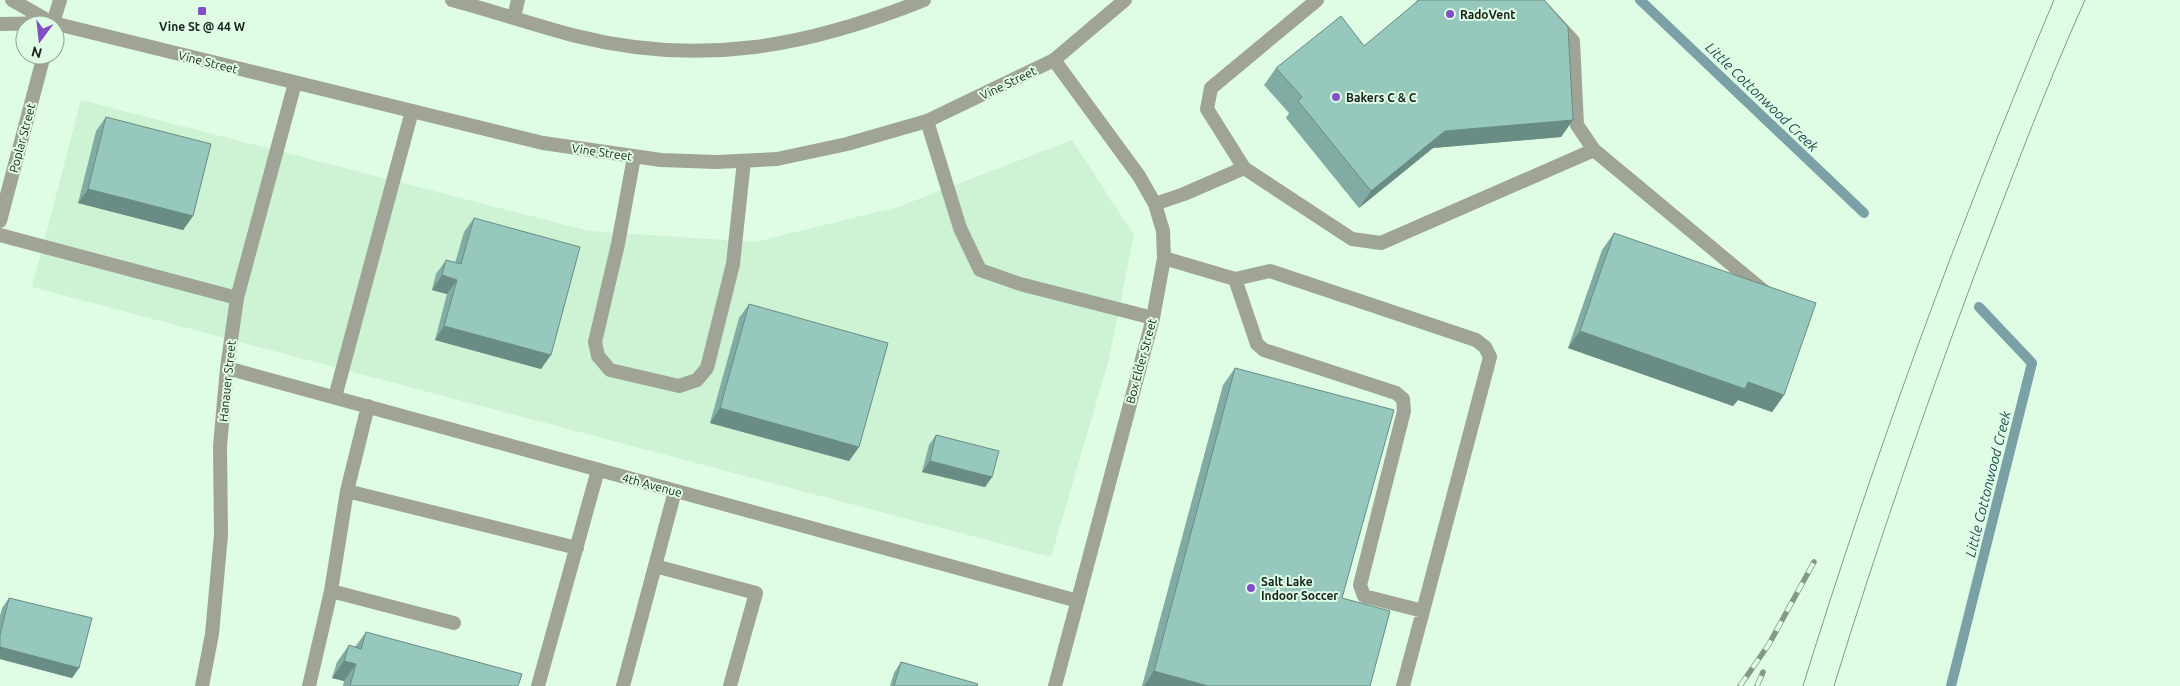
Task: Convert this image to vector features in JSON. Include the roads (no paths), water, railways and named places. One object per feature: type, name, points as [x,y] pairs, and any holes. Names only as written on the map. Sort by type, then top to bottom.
[{"type":"street","name":"Vine Street","points":[[12,0],[38,15]]},
{"type":"street","points":[[56,15],[60,0]]},
{"type":"street","points":[[452,0],[576,36],[628,46],[674,50],[743,50],[810,39],[867,22],[924,0]]},
{"type":"street","points":[[514,17],[518,0]]},
{"type":"street","name":"Vine Street","points":[[65,27],[543,143],[661,160],[716,162],[777,159],[847,144],[927,121],[1054,60],[1125,0]]},
{"type":"street","points":[[1316,0],[1211,88],[1207,109],[1244,168],[1352,239],[1381,243],[1594,150]]},
{"type":"street","points":[[1535,0],[1573,41],[1577,125],[1594,150],[1778,303]]},
{"type":"street","name":"Vine Street","points":[[0,24],[15,24]]},
{"type":"street","name":"Box Elder Street","points":[[1054,60],[1139,176],[1155,204],[1163,231],[1164,258],[1153,318],[1055,686]]},
{"type":"street","name":"Poplar Street","points":[[0,220],[41,65]]},
{"type":"street","name":"Hanauer Street","points":[[202,686],[212,634],[221,535],[220,446],[227,368],[237,298],[295,83]]},
{"type":"street","points":[[335,397],[412,111]]},
{"type":"street","points":[[927,121],[960,228],[980,270],[1020,284],[1153,318]]},
{"type":"street","points":[[634,157],[618,244],[595,342],[598,356],[610,370],[679,386],[697,380],[707,368],[733,264],[744,161]]},
{"type":"street","points":[[1155,204],[1184,194],[1244,168]]},
{"type":"street","points":[[0,236],[237,298]]},
{"type":"street","points":[[1164,258],[1235,279],[1270,271],[1476,340],[1485,347],[1490,358],[1402,686]]},
{"type":"street","points":[[1235,279],[1257,344],[1264,350],[1396,393],[1403,399],[1404,411],[1360,585],[1364,596],[1423,611]]},
{"type":"street","name":"4th Avenue","points":[[227,368],[1078,601]]},
{"type":"street","points":[[309,686],[330,591],[347,491],[368,406]]},
{"type":"street","points":[[538,686],[598,470]]},
{"type":"street","points":[[347,491],[576,548]]},
{"type":"street","points":[[623,686],[675,491]]},
{"type":"street","points":[[655,566],[756,593],[730,686]]},
{"type":"street","points":[[330,591],[454,623]]},
{"type":"waterway","name":"Little Cottonwood Creek","points":[[1640,0],[1864,213]]},
{"type":"waterway","name":"Little Cottonwood Creek","points":[[1951,686],[2032,363],[1979,307]]},
{"type":"tram line","points":[[1803,686],[1859,512],[1920,340],[1985,169],[2054,0]]},
{"type":"tram line","points":[[1834,686],[1884,529],[1957,322],[2056,67],[2085,0]]},
{"type":"railway","points":[[1740,686],[1769,644],[1814,562]]},
{"type":"railway","points":[[1757,686],[1763,672]]},
{"type":"place","name":"Vine St @ 44 W","points":[[202,11]]},
{"type":"place","name":"RadoVent","points":[[1450,14]]},
{"type":"place","name":"Bakers C & C","points":[[1336,97]]},
{"type":"place","name":"Salt Lake Indoor Soccer","points":[[1251,588]]}]
